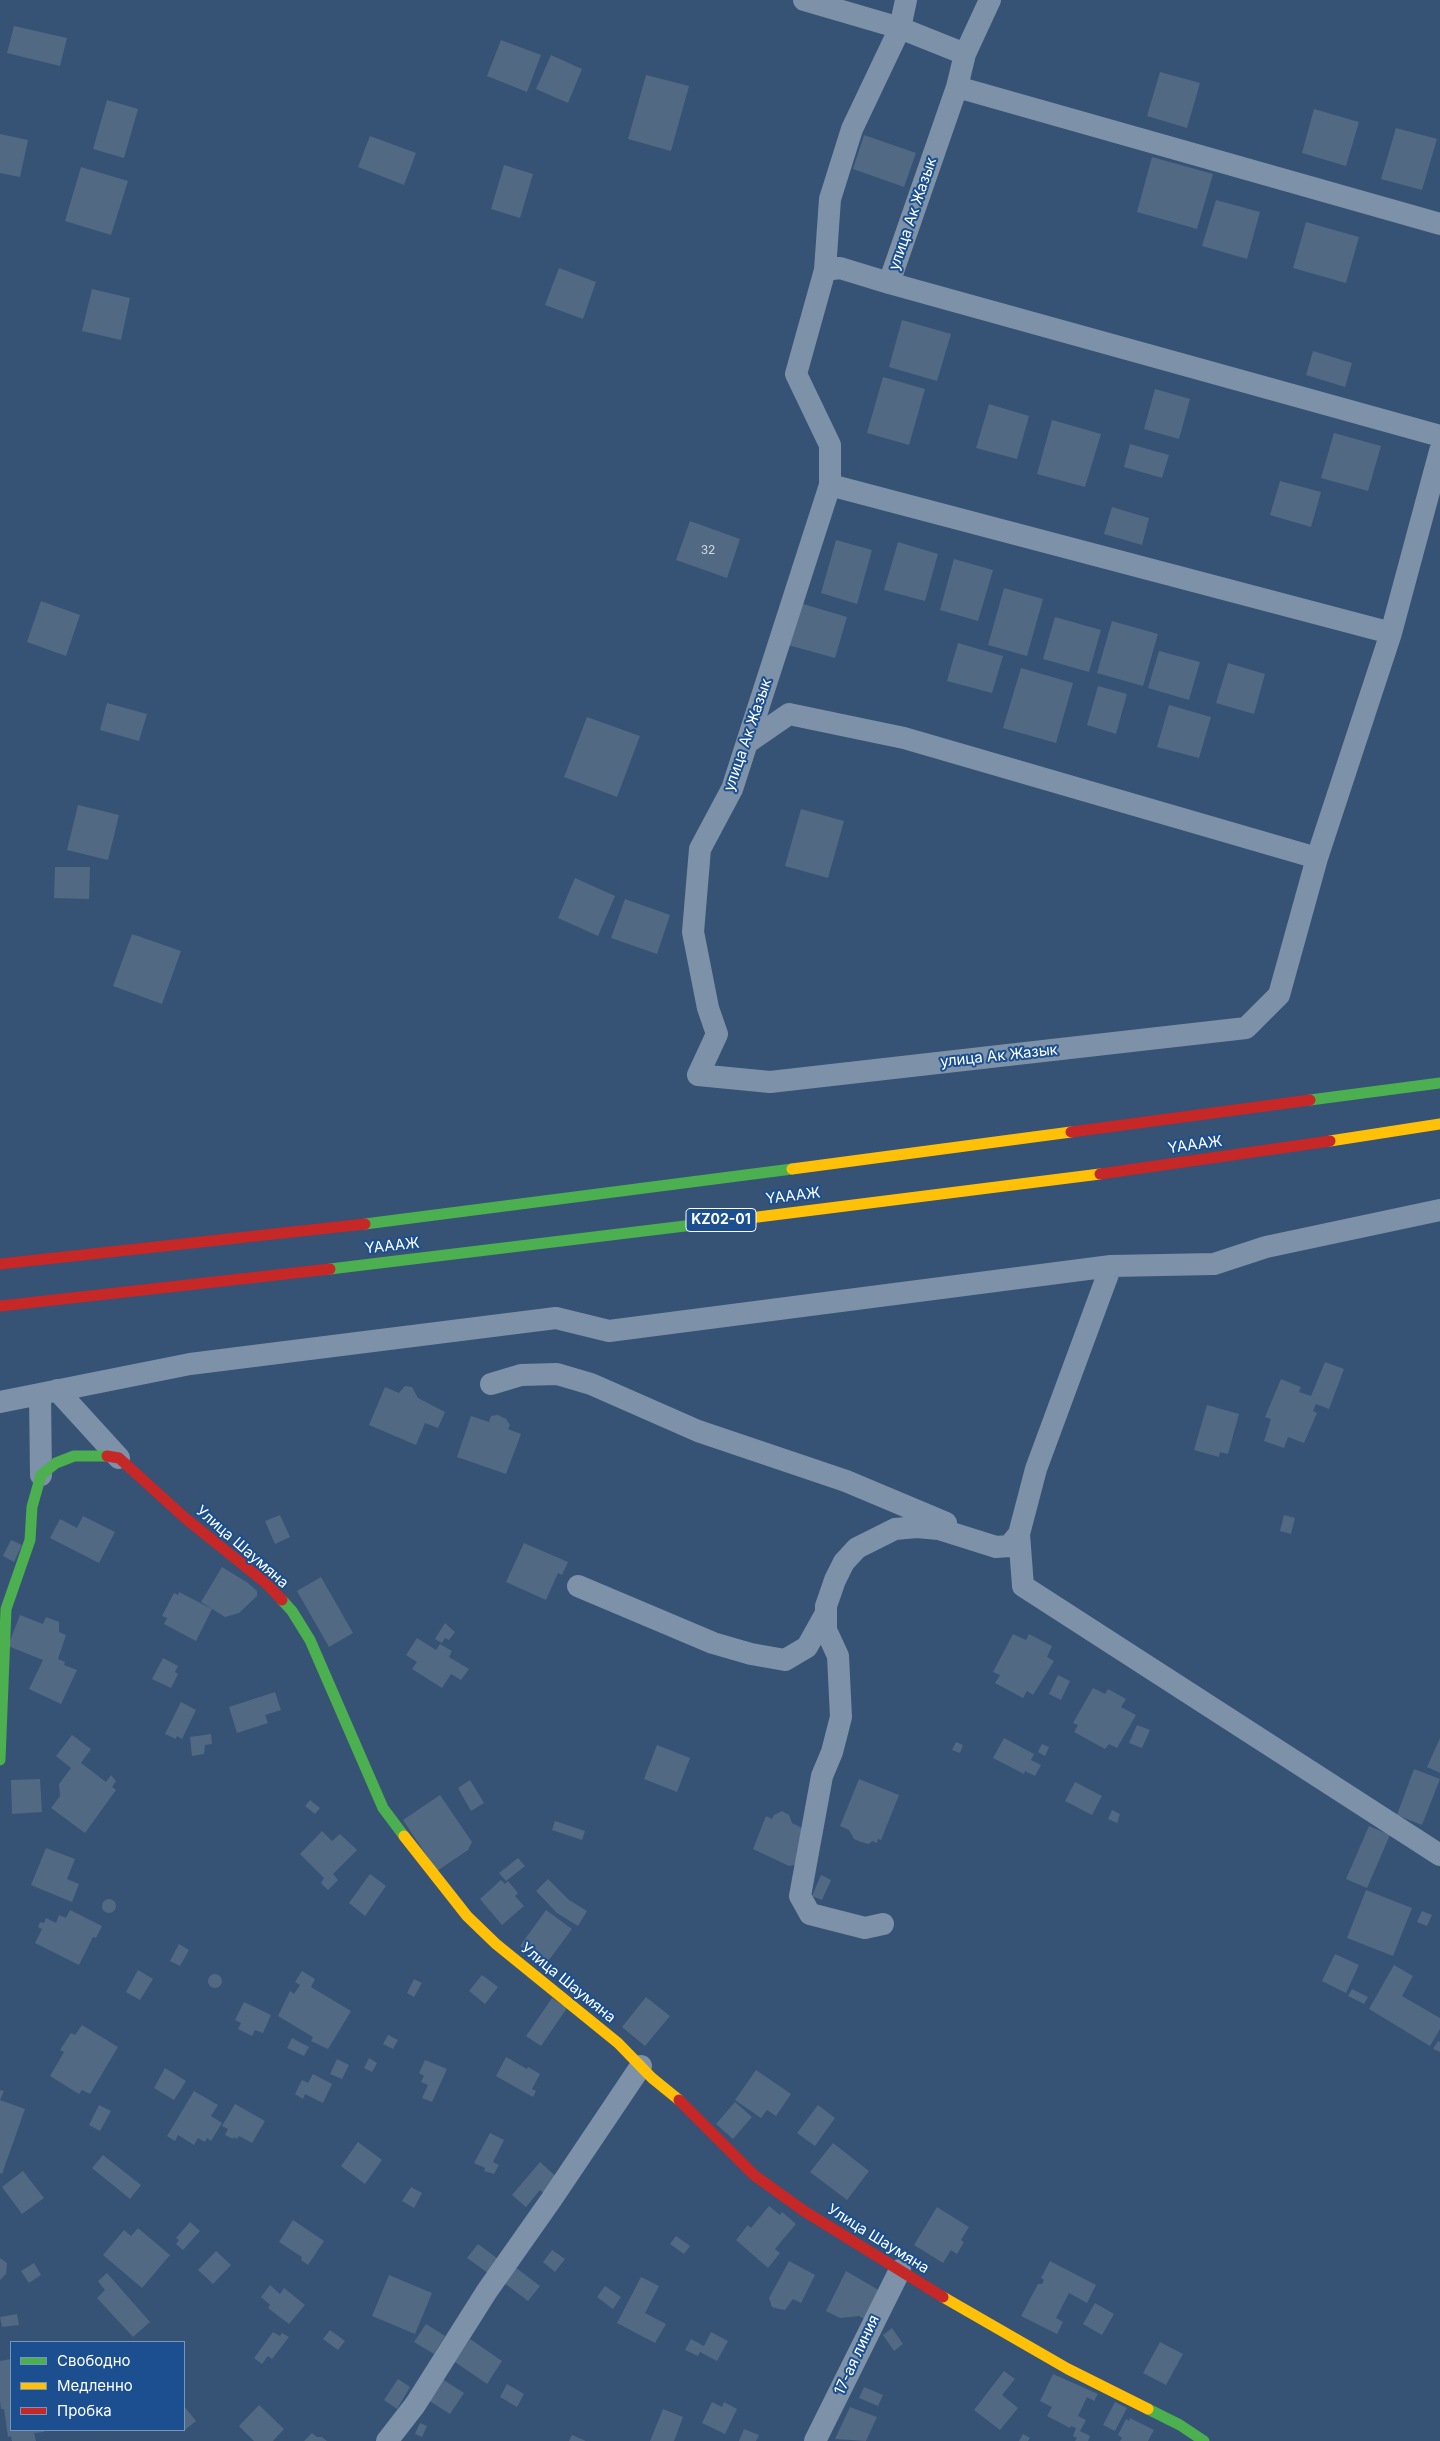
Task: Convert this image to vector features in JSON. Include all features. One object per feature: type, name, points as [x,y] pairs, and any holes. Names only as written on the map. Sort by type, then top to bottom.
[{"type":"main road","name":"ҮАААЖ","points":[[0,1264],[442,1216],[1440,1084]]},
{"type":"main road","name":"ҮАААЖ","points":[[0,1306],[446,1256],[1138,1169],[1440,1124]]},
{"type":"main road","points":[[0,1760],[3,1606],[13,1593],[30,1540],[32,1507],[41,1475],[56,1463],[74,1456],[97,1455],[119,1458]]},
{"type":"main road","name":"Улица Шаумяна","points":[[119,1458],[185,1518],[267,1584],[292,1611],[310,1640],[383,1808],[432,1874],[444,1885],[467,1916],[496,1944],[567,2001],[641,2066],[652,2078],[676,2097],[754,2175],[804,2211],[1009,2336],[1068,2369],[1180,2425],[1204,2441]]},
{"type":"street","points":[[804,0],[900,28],[965,54]]},
{"type":"street","points":[[825,270],[830,199],[852,129],[900,28],[906,0]]},
{"type":"street","name":"улица Ак Жазык","points":[[990,0],[965,54],[957,87],[889,283],[840,268],[825,270],[796,374],[830,445],[830,485],[732,789],[700,849],[693,932],[708,1008],[717,1034],[698,1075],[770,1082],[1246,1028],[1280,995],[1317,858]]},
{"type":"street","points":[[957,87],[1440,224]]},
{"type":"street","points":[[889,283],[1440,436]]},
{"type":"street","points":[[747,743],[790,714],[904,738],[1317,858],[1391,633],[1440,451]]},
{"type":"street","points":[[830,485],[1391,633]]},
{"type":"street","points":[[0,1402],[190,1364],[556,1318],[609,1331],[1111,1266],[1214,1264],[1266,1247],[1440,1210]]},
{"type":"street","points":[[1111,1266],[1036,1469],[1019,1534],[1023,1586],[1440,1855]]},
{"type":"street","points":[[491,1384],[521,1375],[557,1374],[591,1384],[698,1431],[846,1481],[946,1523],[969,1540]]},
{"type":"street","points":[[48,1392],[119,1458]]},
{"type":"street","points":[[41,1475],[48,1392]]},
{"type":"street","points":[[883,1924],[865,1928],[810,1914],[800,1896],[822,1776],[832,1752],[840,1717],[838,1656],[826,1630],[826,1606],[835,1580],[844,1562],[857,1548],[895,1529],[917,1527],[939,1529],[996,1547],[1009,1546],[1019,1534]]},
{"type":"street","points":[[578,1586],[713,1642],[751,1654],[785,1660],[807,1647],[826,1613]]},
{"type":"street","points":[[387,2441],[414,2405],[487,2291],[641,2066]]},
{"type":"street","name":"17-ая линия","points":[[816,2441],[900,2270]]},
{"type":"building","points":[[14,26],[67,38],[60,66],[7,53]]},
{"type":"building","points":[[501,40],[541,55],[527,92],[487,76]]},
{"type":"building","points":[[551,55],[582,69],[568,103],[536,89]]},
{"type":"building","points":[[1160,72],[1200,83],[1187,128],[1147,116]]},
{"type":"building","points":[[646,75],[689,86],[671,151],[628,139]]},
{"type":"building","points":[[107,100],[138,109],[124,158],[93,149]]},
{"type":"building","points":[[1314,109],[1359,122],[1346,166],[1302,153]]},
{"type":"building","points":[[1396,128],[1437,139],[1422,190],[1381,179]]},
{"type":"building","points":[[0,134],[28,140],[20,177],[0,173]]},
{"type":"building","points":[[864,135],[916,153],[904,187],[853,169]]},
{"type":"building","points":[[370,136],[416,153],[404,185],[358,167]]},
{"type":"building","points":[[1152,157],[1213,174],[1197,229],[1137,212]]},
{"type":"building","points":[[504,165],[533,174],[520,218],[491,209]]},
{"type":"building","points":[[81,167],[128,181],[111,235],[65,221]]},
{"type":"building","points":[[1216,200],[1260,212],[1247,259],[1202,246]]},
{"type":"building","points":[[1306,222],[1359,237],[1346,283],[1293,268]]},
{"type":"building","points":[[559,268],[596,282],[583,319],[545,305]]},
{"type":"building","points":[[92,289],[130,298],[121,340],[82,331]]},
{"type":"building","points":[[902,320],[951,334],[937,381],[889,367]]},
{"type":"building","points":[[1313,351],[1352,363],[1345,387],[1306,375]]},
{"type":"building","points":[[883,377],[925,389],[909,445],[867,433]]},
{"type":"building","points":[[1155,389],[1190,399],[1179,439],[1144,429]]},
{"type":"building","points":[[989,404],[1029,416],[1017,459],[976,448]]},
{"type":"building","points":[[1052,420],[1101,434],[1085,487],[1037,474]]},
{"type":"building","points":[[1334,433],[1381,446],[1368,491],[1321,478]]},
{"type":"building","points":[[1130,444],[1169,455],[1162,478],[1124,467]]},
{"type":"building","points":[[1280,481],[1321,492],[1311,527],[1270,515]]},
{"type":"building","points":[[1112,507],[1149,518],[1142,545],[1104,534]]},
{"type":"building","points":[[690,521],[740,539],[727,578],[676,560]]},
{"type":"building","points":[[836,540],[872,550],[857,604],[821,593]]},
{"type":"building","points":[[898,542],[938,554],[925,601],[884,590]]},
{"type":"building","points":[[954,559],[993,570],[978,621],[940,610]]},
{"type":"building","points":[[1004,588],[1043,599],[1027,656],[988,645]]},
{"type":"building","points":[[41,601],[80,615],[66,656],[27,642]]},
{"type":"building","points":[[800,603],[847,617],[835,658],[788,645]]},
{"type":"building","points":[[1055,617],[1101,630],[1089,672],[1043,659]]},
{"type":"building","points":[[1112,621],[1158,634],[1143,686],[1097,673]]},
{"type":"building","points":[[958,643],[1003,656],[992,693],[947,681]]},
{"type":"building","points":[[1159,651],[1200,662],[1189,700],[1148,688]]},
{"type":"building","points":[[1228,663],[1265,674],[1254,714],[1216,703]]},
{"type":"building","points":[[1021,668],[1073,683],[1056,743],[1003,728]]},
{"type":"building","points":[[1098,686],[1127,694],[1116,734],[1087,725]]},
{"type":"building","points":[[107,703],[147,714],[139,741],[100,730]]},
{"type":"building","points":[[1169,705],[1211,717],[1199,758],[1157,747]]},
{"type":"building","points":[[587,717],[640,736],[617,797],[564,777]]},
{"type":"building","points":[[78,805],[119,815],[108,860],[67,850]]},
{"type":"building","points":[[801,809],[844,821],[828,878],[785,866]]},
{"type":"building","points":[[55,867],[90,867],[89,899],[54,898]]},
{"type":"building","points":[[575,878],[615,896],[598,936],[558,918]]},
{"type":"building","points":[[625,899],[670,915],[657,954],[611,938]]},
{"type":"building","points":[[132,934],[181,951],[162,1004],[113,986]]},
{"type":"building","points":[[1325,1362],[1344,1369],[1329,1409],[1316,1404],[1313,1411],[1317,1413],[1304,1443],[1288,1437],[1284,1448],[1264,1441],[1271,1419],[1265,1417],[1281,1379],[1301,1387],[1299,1392],[1311,1396]]},
{"type":"building","points":[[405,1386],[412,1387],[418,1398],[445,1412],[438,1428],[425,1423],[416,1445],[369,1425],[385,1387],[399,1393]]},
{"type":"building","points":[[1207,1405],[1239,1414],[1228,1454],[1220,1452],[1219,1457],[1194,1450]]},
{"type":"building","points":[[498,1415],[506,1419],[510,1425],[508,1429],[521,1434],[506,1474],[457,1457],[471,1416],[489,1422],[491,1416]]},
{"type":"building","points":[[280,1515],[290,1537],[275,1544],[265,1521]]},
{"type":"building","points":[[1284,1515],[1295,1518],[1291,1534],[1280,1531]]},
{"type":"building","points":[[83,1516],[115,1532],[99,1563],[50,1538],[60,1519],[77,1528]]},
{"type":"building","points":[[11,1540],[22,1545],[14,1562],[3,1556]]},
{"type":"building","points":[[524,1543],[568,1562],[562,1575],[558,1573],[546,1600],[506,1582]]},
{"type":"building","points":[[222,1567],[248,1583],[257,1591],[257,1596],[239,1613],[225,1617],[201,1602]]},
{"type":"building","points":[[321,1577],[353,1633],[329,1647],[297,1591]]},
{"type":"building","points":[[179,1592],[212,1609],[196,1641],[164,1624],[167,1618],[162,1616],[174,1593],[178,1595]]},
{"type":"building","points":[[20,1615],[43,1624],[46,1617],[59,1622],[59,1632],[66,1635],[58,1659],[65,1662],[64,1665],[77,1670],[61,1704],[29,1689],[43,1660],[8,1646]]},
{"type":"building","points":[[445,1623],[455,1632],[449,1640],[445,1638],[442,1643],[435,1639]]},
{"type":"building","points":[[1013,1634],[1026,1640],[1029,1634],[1052,1646],[1047,1657],[1054,1661],[1033,1695],[1027,1691],[1023,1698],[995,1683],[1000,1675],[993,1672]]},
{"type":"building","points":[[417,1638],[436,1650],[440,1644],[452,1651],[449,1657],[469,1669],[461,1680],[451,1674],[442,1688],[412,1669],[417,1662],[406,1655]]},
{"type":"building","points":[[163,1658],[178,1666],[175,1672],[178,1674],[171,1688],[152,1679]]},
{"type":"building","points":[[1058,1675],[1070,1681],[1061,1700],[1049,1694]]},
{"type":"building","points":[[1093,1688],[1105,1694],[1108,1689],[1126,1699],[1121,1707],[1136,1715],[1117,1748],[1109,1744],[1105,1749],[1074,1732],[1078,1725],[1073,1723]]},
{"type":"building","points":[[275,1692],[281,1710],[265,1715],[268,1723],[237,1733],[229,1707]]},
{"type":"building","points":[[181,1702],[196,1710],[182,1739],[177,1736],[176,1739],[165,1734]]},
{"type":"building","points":[[1137,1725],[1150,1730],[1142,1748],[1129,1743]]},
{"type":"building","points":[[211,1734],[212,1744],[205,1745],[204,1754],[192,1756],[190,1737]]},
{"type":"building","points":[[72,1735],[91,1749],[81,1763],[106,1782],[111,1775],[116,1781],[112,1787],[116,1790],[85,1833],[51,1808],[60,1796],[59,1784],[71,1768],[56,1756]]},
{"type":"building","points":[[1004,1738],[1034,1754],[1031,1760],[1041,1765],[1035,1776],[1025,1771],[1024,1774],[993,1758]]},
{"type":"building","points":[[1440,1738],[1440,1773],[1427,1767]]},
{"type":"building","points":[[956,1742],[963,1745],[960,1753],[952,1750]]},
{"type":"building","points":[[1042,1744],[1049,1747],[1045,1756],[1038,1752]]},
{"type":"building","points":[[657,1745],[690,1758],[677,1792],[644,1779]]},
{"type":"building","points":[[1414,1769],[1440,1779],[1422,1825],[1397,1815]]},
{"type":"building","points":[[40,1779],[42,1812],[12,1814],[11,1780]]},
{"type":"building","points":[[859,1779],[899,1795],[881,1840],[878,1839],[877,1843],[872,1841],[869,1844],[854,1839],[849,1830],[840,1826]]},
{"type":"building","points":[[470,1780],[484,1803],[471,1811],[458,1788]]},
{"type":"building","points":[[1075,1782],[1102,1796],[1092,1815],[1065,1801]]},
{"type":"building","points":[[440,1795],[472,1842],[468,1850],[437,1871],[403,1820]]},
{"type":"building","points":[[310,1800],[320,1808],[315,1814],[305,1806]]},
{"type":"building","points":[[1112,1810],[1120,1814],[1117,1823],[1108,1819]]},
{"type":"building","points":[[782,1811],[789,1815],[792,1823],[806,1830],[795,1865],[789,1866],[753,1849],[766,1816],[772,1819],[774,1815]]},
{"type":"building","points":[[555,1821],[585,1831],[582,1840],[552,1830]]},
{"type":"building","points":[[1369,1826],[1390,1835],[1367,1888],[1346,1879]]},
{"type":"building","points":[[322,1831],[332,1841],[340,1834],[357,1850],[333,1874],[338,1880],[328,1890],[321,1883],[324,1878],[300,1854]]},
{"type":"building","points":[[46,1848],[75,1859],[67,1879],[79,1884],[72,1902],[31,1885]]},
{"type":"building","points":[[518,1858],[525,1866],[506,1881],[499,1873]]},
{"type":"building","points":[[370,1874],[386,1886],[365,1916],[349,1903]]},
{"type":"building","points":[[821,1875],[831,1880],[822,1900],[812,1896]]},
{"type":"building","points":[[548,1879],[569,1900],[587,1911],[578,1926],[557,1913],[536,1891]]},
{"type":"building","points":[[501,1880],[505,1884],[508,1881],[518,1893],[515,1896],[524,1906],[502,1925],[480,1899]]},
{"type":"building","points":[[1366,1890],[1412,1908],[1393,1956],[1347,1938]]},
{"type":"building","points":[[109,1899],[114,1901],[116,1906],[114,1911],[109,1913],[104,1911],[102,1906],[104,1901]]},
{"type":"building","points":[[70,1910],[102,1926],[96,1938],[93,1937],[79,1965],[35,1943],[42,1929],[38,1927],[40,1922],[44,1923],[46,1918],[56,1923],[59,1915],[66,1918]]},
{"type":"building","points":[[546,1910],[572,1929],[546,1964],[520,1946]]},
{"type":"building","points":[[1422,1911],[1432,1915],[1427,1926],[1417,1922]]},
{"type":"building","points":[[179,1944],[189,1950],[180,1966],[170,1961]]},
{"type":"building","points":[[1335,1954],[1359,1965],[1346,1993],[1322,1981]]},
{"type":"building","points":[[1394,1965],[1413,1976],[1402,1996],[1440,2018],[1440,2029],[1430,2046],[1369,2009]]},
{"type":"building","points":[[138,1970],[153,1979],[140,2000],[126,1992]]},
{"type":"building","points":[[302,1971],[315,1979],[311,1987],[351,2011],[328,2049],[311,2041],[313,2037],[278,2016],[290,1991],[294,1994],[300,1985],[295,1982]]},
{"type":"building","points":[[212,1974],[218,1974],[222,1981],[218,1988],[212,1988],[208,1984],[208,1978]]},
{"type":"building","points":[[482,1975],[498,1987],[485,2004],[469,1991]]},
{"type":"building","points":[[414,1979],[422,1983],[414,1997],[407,1993]]},
{"type":"building","points":[[1352,1989],[1368,1997],[1364,2004],[1348,1996]]},
{"type":"building","points":[[646,1997],[670,2016],[645,2046],[622,2027]]},
{"type":"building","points":[[552,1998],[567,2008],[541,2046],[526,2036]]},
{"type":"building","points":[[244,2002],[271,2015],[263,2033],[255,2030],[252,2036],[238,2029],[241,2023],[235,2020]]},
{"type":"building","points":[[82,2025],[118,2047],[90,2094],[82,2090],[79,2094],[50,2076],[64,2052],[60,2050],[71,2033],[75,2035]]},
{"type":"building","points":[[388,2035],[398,2040],[393,2049],[383,2044]]},
{"type":"building","points":[[292,2038],[309,2047],[304,2056],[287,2048]]},
{"type":"building","points":[[1438,2041],[1440,2042],[1440,2052],[1433,2049]]},
{"type":"building","points":[[506,2057],[540,2074],[532,2089],[536,2091],[533,2097],[496,2076]]},
{"type":"building","points":[[369,2058],[377,2063],[372,2072],[364,2068]]},
{"type":"building","points":[[337,2059],[349,2065],[342,2079],[330,2074]]},
{"type":"building","points":[[425,2060],[447,2069],[432,2102],[422,2098],[428,2085],[421,2082],[424,2076],[419,2073]]},
{"type":"building","points":[[165,2068],[186,2081],[174,2100],[154,2088]]},
{"type":"building","points":[[756,2070],[791,2094],[776,2116],[767,2110],[761,2118],[735,2100]]},
{"type":"building","points":[[313,2074],[332,2084],[323,2103],[305,2094],[303,2099],[295,2094],[302,2080],[308,2083]]},
{"type":"building","points":[[0,2090],[4,2091],[0,2100]]},
{"type":"building","points":[[194,2091],[218,2105],[211,2116],[222,2123],[211,2141],[207,2138],[205,2142],[198,2138],[194,2145],[178,2135],[175,2141],[167,2136]]},
{"type":"building","points":[[0,2100],[25,2109],[2,2174],[0,2173]]},
{"type":"building","points":[[735,2102],[752,2117],[733,2139],[716,2124]]},
{"type":"building","points":[[235,2104],[265,2121],[252,2143],[239,2136],[237,2139],[234,2137],[233,2139],[225,2135],[228,2129],[222,2126]]},
{"type":"building","points":[[99,2105],[111,2111],[100,2131],[89,2125]]},
{"type":"building","points":[[818,2105],[835,2118],[815,2146],[797,2133]]},
{"type":"building","points":[[490,2133],[504,2140],[493,2162],[499,2165],[494,2174],[484,2171],[485,2168],[474,2163]]},
{"type":"building","points":[[358,2142],[382,2160],[365,2184],[341,2166]]},
{"type":"building","points":[[833,2143],[869,2171],[847,2200],[810,2172]]},
{"type":"building","points":[[103,2155],[141,2185],[130,2199],[92,2168]]},
{"type":"building","points":[[540,2162],[560,2180],[547,2196],[540,2190],[526,2207],[512,2195]]},
{"type":"building","points":[[23,2171],[44,2198],[22,2214],[2,2187]]},
{"type":"building","points":[[411,2187],[422,2193],[414,2208],[402,2201]]},
{"type":"building","points":[[769,2206],[780,2215],[782,2212],[796,2224],[775,2249],[780,2253],[768,2268],[736,2240],[748,2225],[751,2228]]},
{"type":"building","points":[[937,2207],[969,2227],[961,2240],[964,2242],[957,2254],[951,2250],[943,2263],[914,2245]]},
{"type":"building","points":[[293,2220],[324,2241],[308,2265],[301,2260],[302,2257],[279,2242]]},
{"type":"building","points":[[190,2222],[200,2231],[183,2250],[176,2244],[179,2240],[176,2238]]},
{"type":"building","points":[[138,2228],[170,2255],[142,2288],[103,2255],[124,2230],[131,2236]]},
{"type":"building","points":[[676,2236],[690,2246],[684,2254],[670,2244]]},
{"type":"building","points":[[478,2244],[498,2259],[488,2273],[467,2258]]},
{"type":"building","points":[[552,2250],[565,2259],[555,2272],[543,2262]]},
{"type":"building","points":[[216,2251],[231,2265],[213,2284],[198,2270]]},
{"type":"building","points":[[0,2258],[7,2263],[6,2274],[0,2280]]},
{"type":"building","points":[[789,2261],[815,2275],[801,2303],[793,2299],[785,2310],[772,2307],[769,2298]]},
{"type":"building","points":[[1050,2261],[1096,2285],[1087,2303],[1069,2293],[1056,2318],[1063,2322],[1057,2334],[1021,2316],[1038,2284],[1042,2284],[1044,2280],[1041,2278]]},
{"type":"building","points":[[34,2263],[41,2275],[29,2283],[21,2271]]},
{"type":"building","points":[[515,2267],[540,2286],[528,2301],[503,2282]]},
{"type":"building","points":[[846,2271],[882,2292],[868,2321],[859,2316],[840,2318],[826,2311]]},
{"type":"building","points":[[107,2273],[150,2322],[133,2337],[97,2298],[105,2290],[98,2281]]},
{"type":"building","points":[[389,2275],[432,2293],[415,2334],[372,2316]]},
{"type":"building","points":[[641,2277],[659,2286],[645,2313],[666,2324],[655,2343],[617,2323]]},
{"type":"building","points":[[270,2285],[280,2294],[284,2288],[305,2305],[289,2324],[268,2308],[270,2305],[261,2297]]},
{"type":"building","points":[[605,2286],[621,2297],[613,2309],[597,2297]]},
{"type":"building","points":[[1095,2303],[1114,2314],[1102,2335],[1083,2324]]},
{"type":"building","points":[[17,2314],[19,2325],[2,2327],[0,2317]]},
{"type":"building","points":[[426,2324],[445,2336],[434,2354],[414,2342]]},
{"type":"building","points":[[892,2328],[903,2344],[894,2351],[883,2335]]},
{"type":"building","points":[[330,2330],[345,2341],[338,2350],[323,2339]]},
{"type":"building","points":[[273,2332],[280,2336],[282,2333],[289,2337],[272,2359],[268,2356],[262,2364],[254,2358]]},
{"type":"building","points":[[711,2332],[728,2341],[717,2361],[700,2352],[698,2356],[685,2350],[691,2339],[704,2346]]},
{"type":"building","points":[[470,2339],[502,2361],[487,2384],[455,2362]]},
{"type":"building","points":[[1160,2342],[1183,2354],[1166,2385],[1143,2373]]},
{"type":"building","points":[[10,2359],[10,2431],[44,2431],[34,2433],[36,2441],[12,2441],[11,2436],[8,2437],[4,2409],[1,2409],[0,2401],[0,2361]]},
{"type":"building","points":[[1004,2371],[1015,2379],[1002,2395],[1018,2408],[1000,2430],[974,2410]]},
{"type":"building","points":[[1053,2374],[1098,2394],[1094,2401],[1087,2397],[1078,2416],[1086,2420],[1080,2431],[1090,2436],[1088,2441],[1075,2441],[1077,2438],[1073,2436],[1076,2428],[1071,2426],[1070,2428],[1047,2416],[1052,2407],[1040,2401]]},
{"type":"building","points":[[398,2379],[410,2387],[397,2409],[384,2400]]},
{"type":"building","points":[[442,2379],[464,2393],[450,2414],[428,2400]]},
{"type":"building","points":[[507,2384],[524,2394],[517,2407],[500,2397]]},
{"type":"building","points":[[864,2387],[883,2395],[878,2406],[859,2398]]},
{"type":"building","points":[[712,2402],[722,2407],[724,2402],[737,2409],[725,2434],[702,2423]]},
{"type":"building","points":[[1115,2402],[1127,2408],[1115,2431],[1103,2425]]},
{"type":"building","points":[[259,2405],[284,2429],[273,2441],[254,2441],[239,2426]]},
{"type":"building","points":[[185,2407],[196,2421],[185,2430]]},
{"type":"building","points":[[850,2407],[877,2417],[866,2441],[835,2439]]},
{"type":"building","points":[[663,2409],[683,2417],[674,2441],[650,2441]]},
{"type":"building","points":[[1130,2418],[1154,2430],[1148,2441],[1120,2441],[1122,2438],[1118,2435],[1126,2419],[1129,2421]]},
{"type":"building","points":[[420,2423],[427,2426],[422,2437],[415,2434]]},
{"type":"building","points":[[744,2429],[759,2435],[756,2441],[739,2441]]},
{"type":"building","points":[[312,2433],[317,2437],[322,2437],[327,2441],[304,2441]]},
{"type":"building","points":[[1023,2434],[1030,2438],[1028,2441],[1019,2441]]},
{"type":"building","points":[[572,2435],[586,2441],[569,2441]]},
{"type":"traffic: fast","points":[[1310,1100],[1440,1083]]},
{"type":"traffic: fast","points":[[365,1224],[792,1169]]},
{"type":"traffic: fast","points":[[330,1269],[718,1222]]},
{"type":"traffic: fast","points":[[0,1760],[6,1609],[30,1540],[32,1507],[41,1475],[56,1463],[74,1456],[107,1456]]},
{"type":"traffic: fast","points":[[282,1600],[292,1611],[310,1640],[383,1808],[404,1836]]},
{"type":"traffic: fast","points":[[1148,2409],[1180,2425],[1204,2441]]},
{"type":"traffic: slow","points":[[1330,1141],[1440,1124]]},
{"type":"traffic: slow","points":[[792,1169],[1071,1132]]},
{"type":"traffic: slow","points":[[718,1222],[1100,1174]]},
{"type":"traffic: slow","points":[[404,1836],[467,1916],[496,1944],[618,2043],[652,2078],[679,2100]]},
{"type":"traffic: slow","points":[[943,2297],[1068,2369],[1148,2409]]},
{"type":"traffic: jam","points":[[1071,1132],[1310,1100]]},
{"type":"traffic: jam","points":[[1100,1174],[1330,1141]]},
{"type":"traffic: jam","points":[[0,1264],[365,1224]]},
{"type":"traffic: jam","points":[[0,1306],[330,1269]]},
{"type":"traffic: jam","points":[[107,1456],[119,1458],[185,1518],[267,1584],[282,1600]]},
{"type":"traffic: jam","points":[[679,2100],[754,2175],[804,2211],[943,2297]]}]
